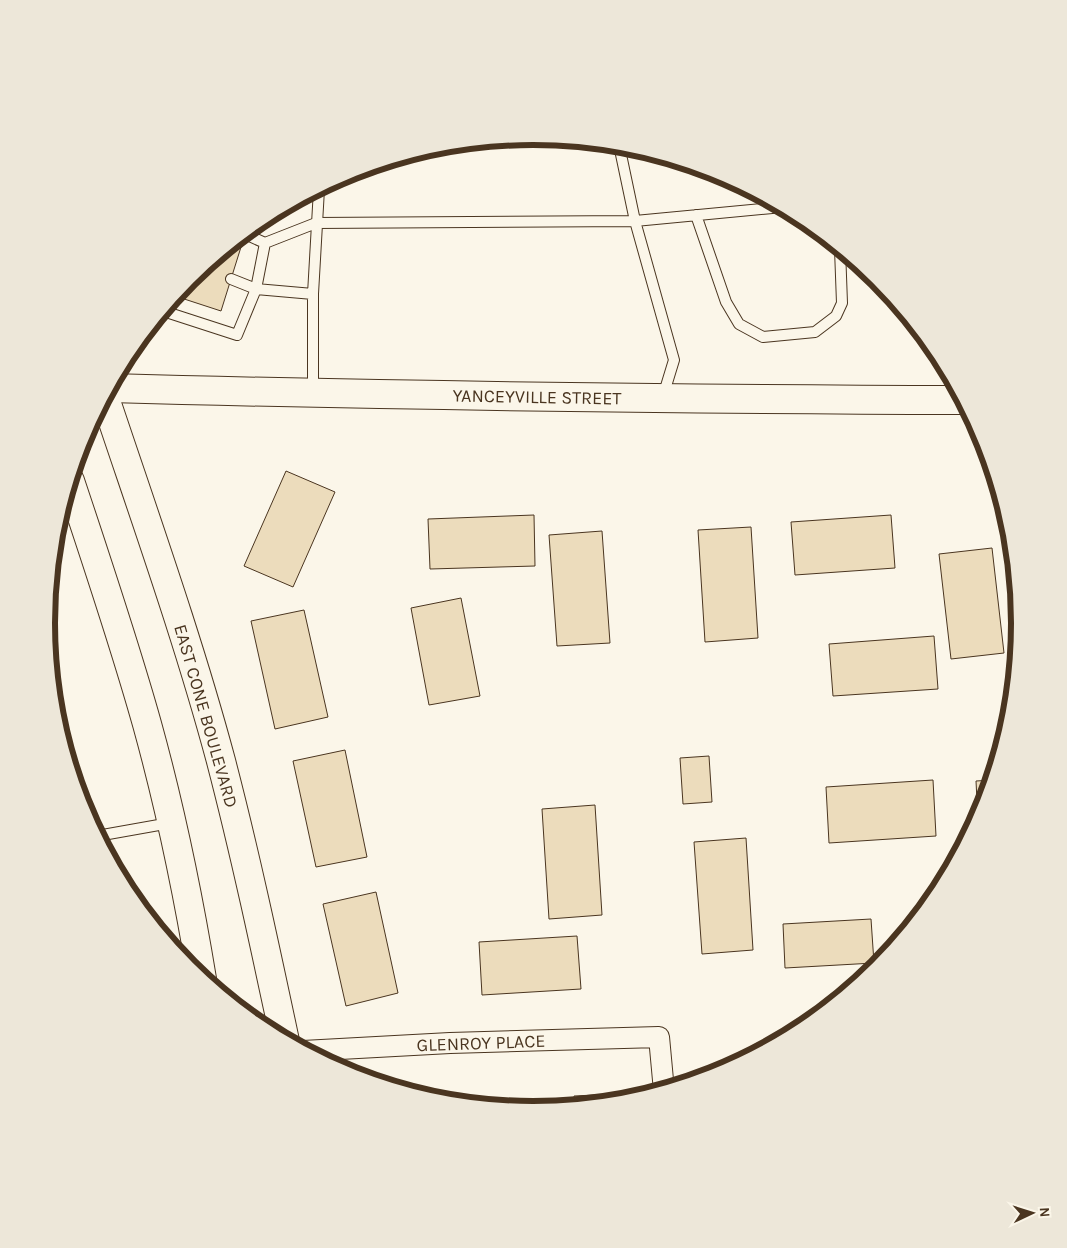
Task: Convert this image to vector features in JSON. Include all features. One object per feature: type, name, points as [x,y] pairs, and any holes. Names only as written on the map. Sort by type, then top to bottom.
[{"type":"main road","name":"YANCEYVILLE STREET","points":[[117,388],[662,399],[956,400]]},
{"type":"main road","name":"EAST CONE BOULEVARD","points":[[108,406],[190,655],[221,761],[259,917],[283,1031]]},
{"type":"main road","points":[[74,492],[113,611],[147,725],[171,822],[200,967]]},
{"type":"street","name":"GLENROY PLACE","points":[[317,1050],[450,1043],[658,1037],[663,1084]]},
{"type":"lane","points":[[622,154],[635,221],[674,360],[662,399]]},
{"type":"lane","points":[[313,393],[313,294],[318,197]]},
{"type":"lane","points":[[252,237],[265,243],[316,222],[635,221],[770,208]]},
{"type":"lane","points":[[696,215],[726,302],[739,324],[763,337],[815,332],[836,316],[842,302],[840,257]]},
{"type":"lane","points":[[170,313],[237,335],[256,289],[265,243]]},
{"type":"lane","points":[[231,279],[256,289],[313,294]]},
{"type":"lane","points":[[103,835],[171,822]]},
{"type":"building","points":[[239,246],[241,247],[221,311],[183,299],[218,264]]},
{"type":"building","points":[[286,471],[335,492],[293,587],[244,566]]},
{"type":"building","points":[[534,515],[535,566],[430,569],[428,519]]},
{"type":"building","points":[[891,515],[895,568],[795,575],[791,522]]},
{"type":"building","points":[[751,527],[758,638],[705,642],[698,530]]},
{"type":"building","points":[[602,531],[610,643],[557,646],[549,535]]},
{"type":"building","points":[[992,548],[1004,653],[951,659],[939,554]]},
{"type":"building","points":[[461,598],[480,696],[429,705],[411,608]]},
{"type":"building","points":[[304,610],[328,717],[275,729],[251,621]]},
{"type":"building","points":[[934,636],[938,689],[833,696],[829,644]]},
{"type":"building","points":[[345,750],[367,857],[316,867],[293,761]]},
{"type":"building","points":[[709,756],[712,802],[683,804],[680,758]]},
{"type":"building","points":[[933,780],[936,836],[829,843],[826,787]]},
{"type":"building","points":[[986,780],[977,804],[976,781]]},
{"type":"building","points":[[595,805],[602,915],[549,919],[542,809]]},
{"type":"building","points":[[746,838],[753,950],[702,954],[694,842]]},
{"type":"building","points":[[376,892],[398,993],[346,1006],[323,904]]},
{"type":"building","points":[[871,919],[874,960],[871,963],[785,968],[783,924]]},
{"type":"building","points":[[577,936],[581,989],[482,995],[479,942]]},
{"type":"building","points":[[614,1094],[614,1095],[574,1100],[574,1096]]}]
